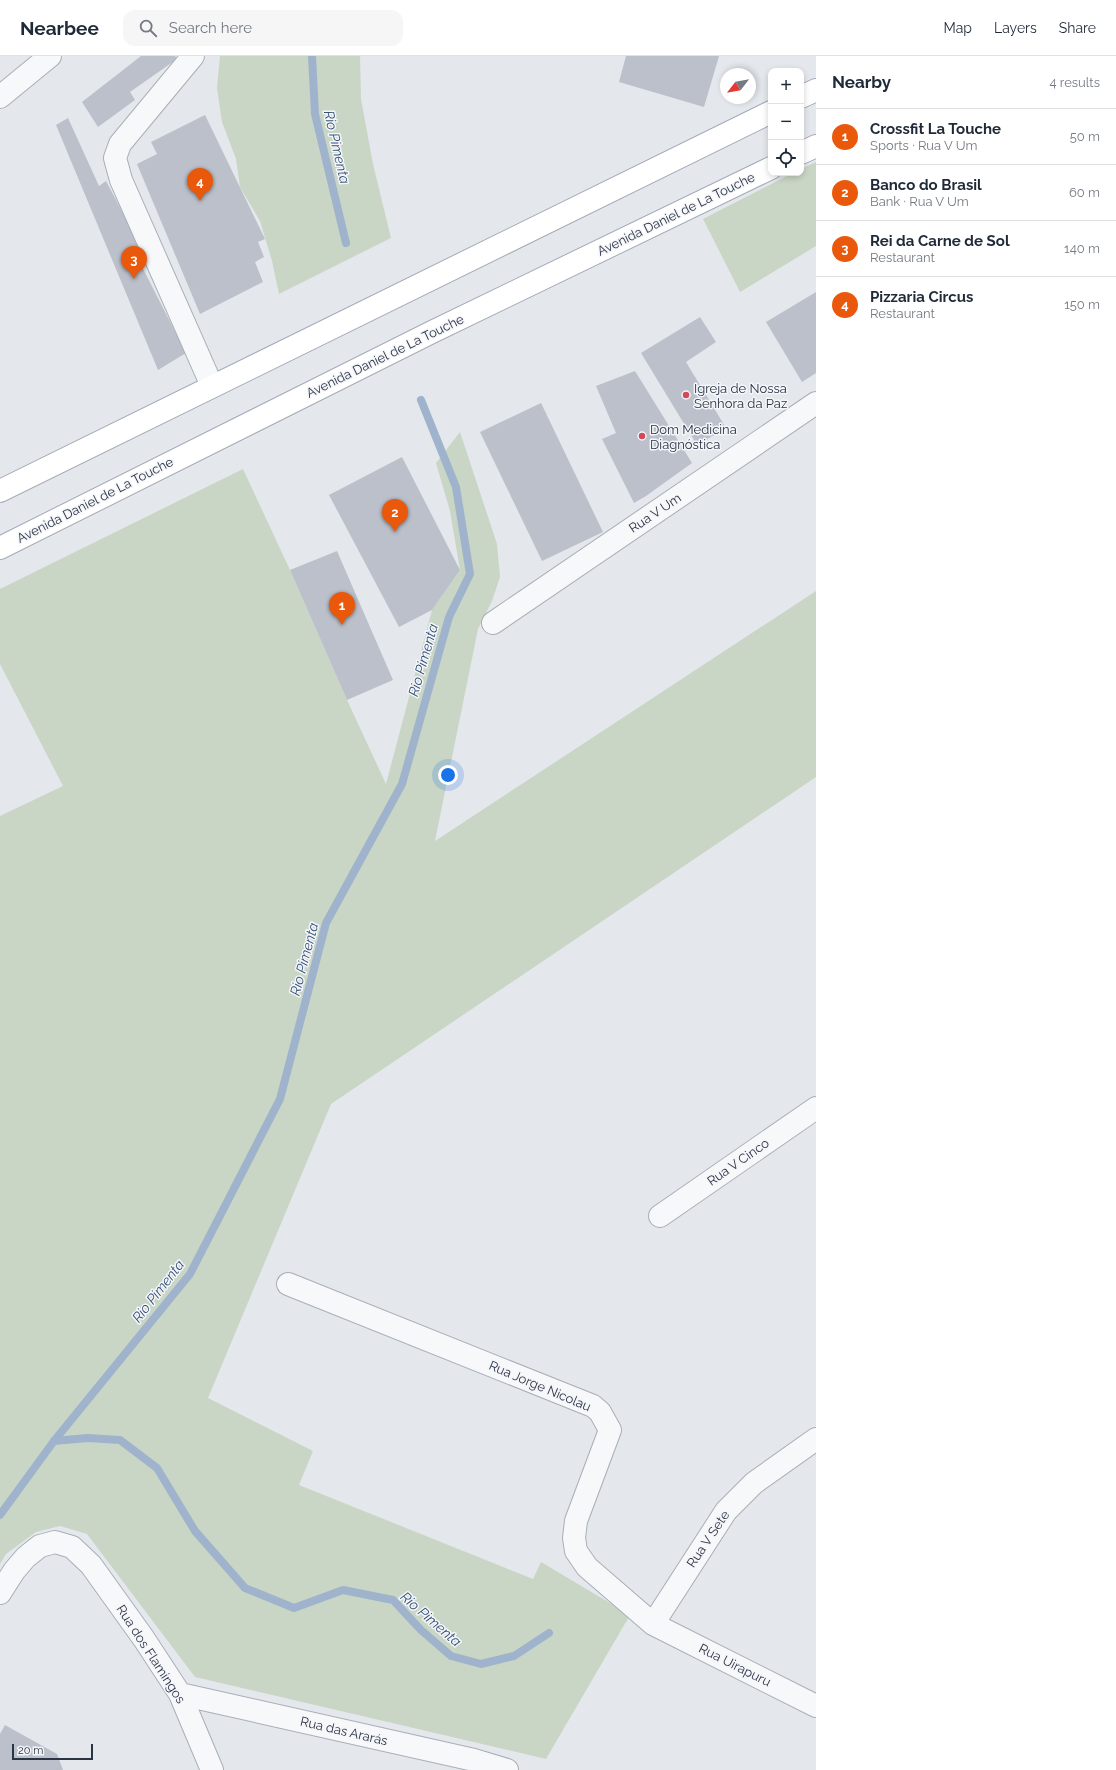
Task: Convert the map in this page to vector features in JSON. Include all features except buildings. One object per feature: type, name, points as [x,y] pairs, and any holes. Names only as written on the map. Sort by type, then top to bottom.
[{"type":"main road","points":[[804,96],[816,90]]},
{"type":"main road","points":[[0,491],[768,113]]},
{"type":"main road","points":[[804,152],[816,146]]},
{"type":"main road","name":"Avenida Daniel de La Touche","points":[[0,548],[432,332],[768,169]]},
{"type":"street","points":[[0,97],[50,56]]},
{"type":"street","points":[[193,56],[120,144],[115,158],[121,180],[212,386]]},
{"type":"street","name":"Rua V Um","points":[[493,623],[816,403]]},
{"type":"street","name":"Rua V Cinco","points":[[660,1216],[816,1108]]},
{"type":"street","name":"Rua Jorge Nicolau","points":[[288,1284],[593,1406],[600,1412],[610,1430],[576,1521],[574,1538],[576,1551],[587,1567],[653,1624]]},
{"type":"street","name":"Rua V Sete","points":[[653,1624],[726,1511],[754,1483],[816,1439]]},
{"type":"street","name":"Rua dos Flamingos","points":[[0,1593],[14,1571],[26,1557],[40,1546],[55,1542],[72,1547],[91,1565],[144,1639],[180,1694],[212,1770]]},
{"type":"street","name":"Rua Uirapuru","points":[[653,1624],[816,1706]]},
{"type":"street","name":"Rua das Ararás","points":[[180,1694],[474,1760],[507,1770]]},
{"type":"green space","points":[[220,56],[360,56],[361,99],[373,164],[391,238],[279,294],[272,261],[260,221],[240,187],[236,159],[222,122],[217,88]]},
{"type":"green space","points":[[816,162],[816,246],[740,292],[703,219],[787,176],[804,176],[804,168]]},
{"type":"green space","points":[[460,432],[497,544],[500,577],[492,601],[478,629],[435,841],[816,591],[816,777],[331,1104],[208,1398],[313,1451],[299,1485],[533,1579],[541,1562],[630,1615],[546,1759],[195,1677],[87,1534],[60,1526],[36,1532],[6,1554],[0,1564],[0,816],[63,786],[0,664],[0,589],[243,469],[386,784],[432,610],[460,570],[450,511],[436,463]]},
{"type":"waterway","name":"Rio Pimenta","points":[[312,56],[315,114],[346,243]]},
{"type":"waterway","name":"Rio Pimenta","points":[[0,1515],[54,1441],[190,1274],[280,1099],[326,923],[402,784],[449,617],[470,574],[456,487],[421,400]]},
{"type":"waterway","name":"Rio Pimenta","points":[[54,1441],[88,1438],[120,1440],[157,1468],[195,1531],[245,1588],[294,1608],[343,1590],[393,1600],[421,1630],[451,1656],[481,1664],[514,1656],[549,1633]]},
{"type":"place","name":"Pizzaria Circus","points":[[200,201]]},
{"type":"place","name":"Rei da Carne de Sol","points":[[134,279]]},
{"type":"place","name":"Igreja de Nossa Senhora da Paz","points":[[686,395]]},
{"type":"place","name":"Dom Medicina Diagnóstica","points":[[642,436]]},
{"type":"place","name":"Banco do Brasil","points":[[395,532]]},
{"type":"place","name":"Crossfit La Touche","points":[[342,625]]}]
